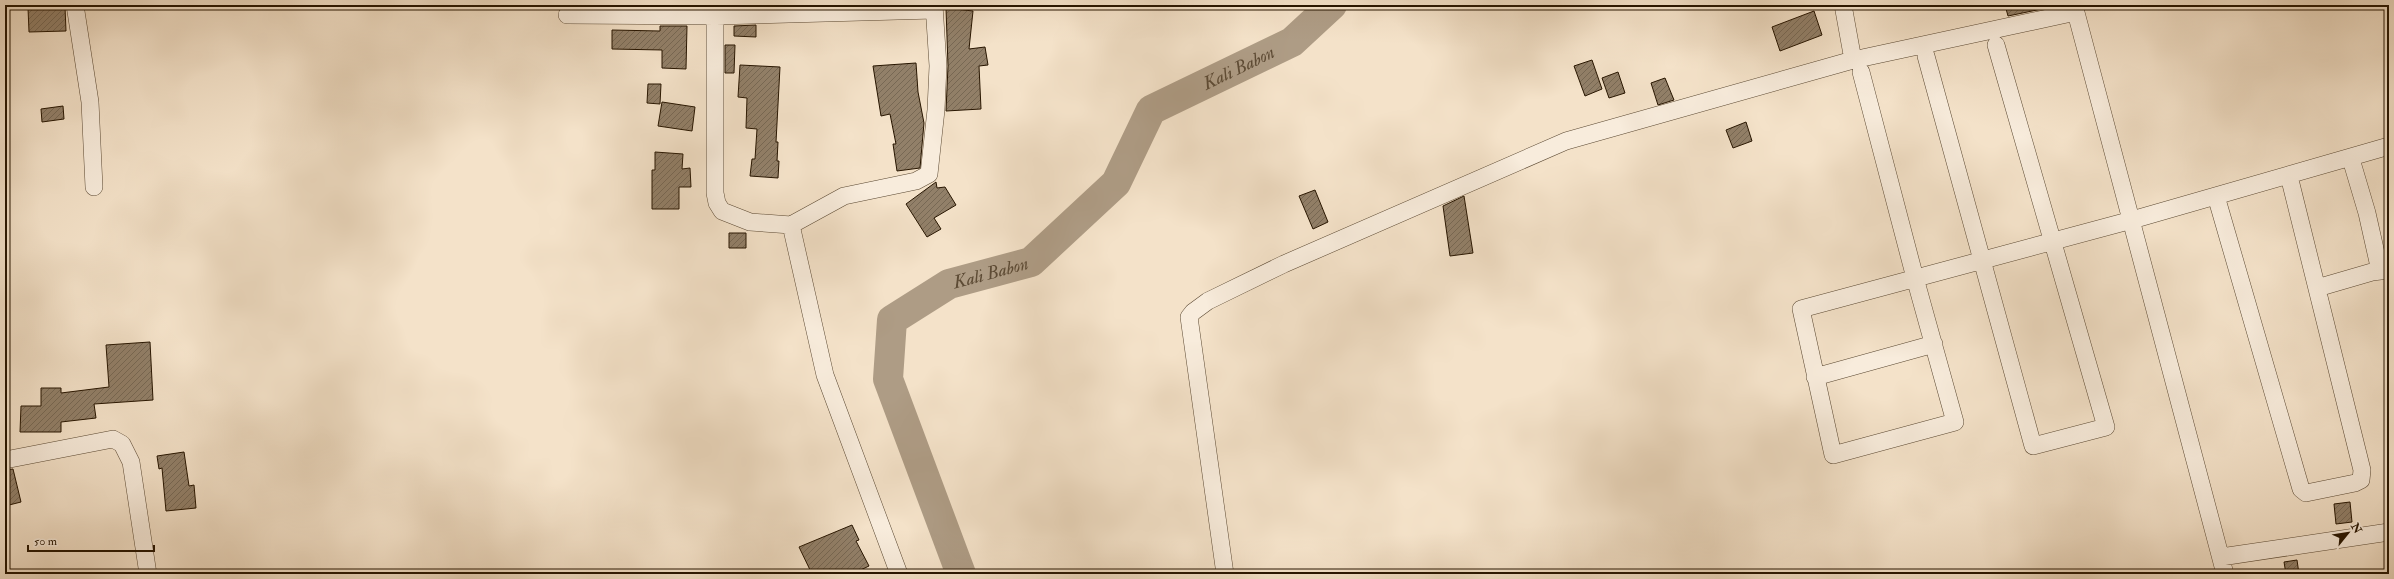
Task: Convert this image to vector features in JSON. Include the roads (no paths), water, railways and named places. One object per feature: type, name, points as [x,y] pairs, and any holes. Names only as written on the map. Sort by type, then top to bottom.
[{"type":"street","points":[[76,5],[90,102],[94,188]]},
{"type":"street","points":[[1843,5],[1857,66],[1915,278],[1934,344],[1955,422],[1833,455],[1801,309],[1915,278],[2053,242],[2351,159],[2389,146]]},
{"type":"street","points":[[567,15],[715,11],[934,8],[938,66],[936,110],[929,174],[916,181],[844,196],[791,225],[750,222],[722,211],[717,202],[715,193],[715,11]]},
{"type":"street","points":[[1225,574],[1189,317],[1193,312],[1208,301],[1284,264],[1566,141],[2075,9],[2225,574]]},
{"type":"street","points":[[1926,56],[2033,446],[2106,427],[1996,45]]},
{"type":"street","points":[[2317,288],[2384,270],[2351,159]]},
{"type":"street","points":[[2216,196],[2299,485],[2306,493],[2355,483],[2361,480],[2362,476],[2317,288],[2288,176]]},
{"type":"street","points":[[791,225],[825,375],[899,574]]},
{"type":"street","points":[[1815,377],[1934,344]]},
{"type":"street","points":[[5,460],[113,440],[122,444],[131,462],[148,574]]},
{"type":"street","points":[[2221,557],[2389,532]]},
{"type":"waterway","name":"Kali Babon","points":[[961,574],[888,379],[892,320],[949,284],[1031,262],[1116,183],[1151,110],[1292,42],[1332,5]]}]
